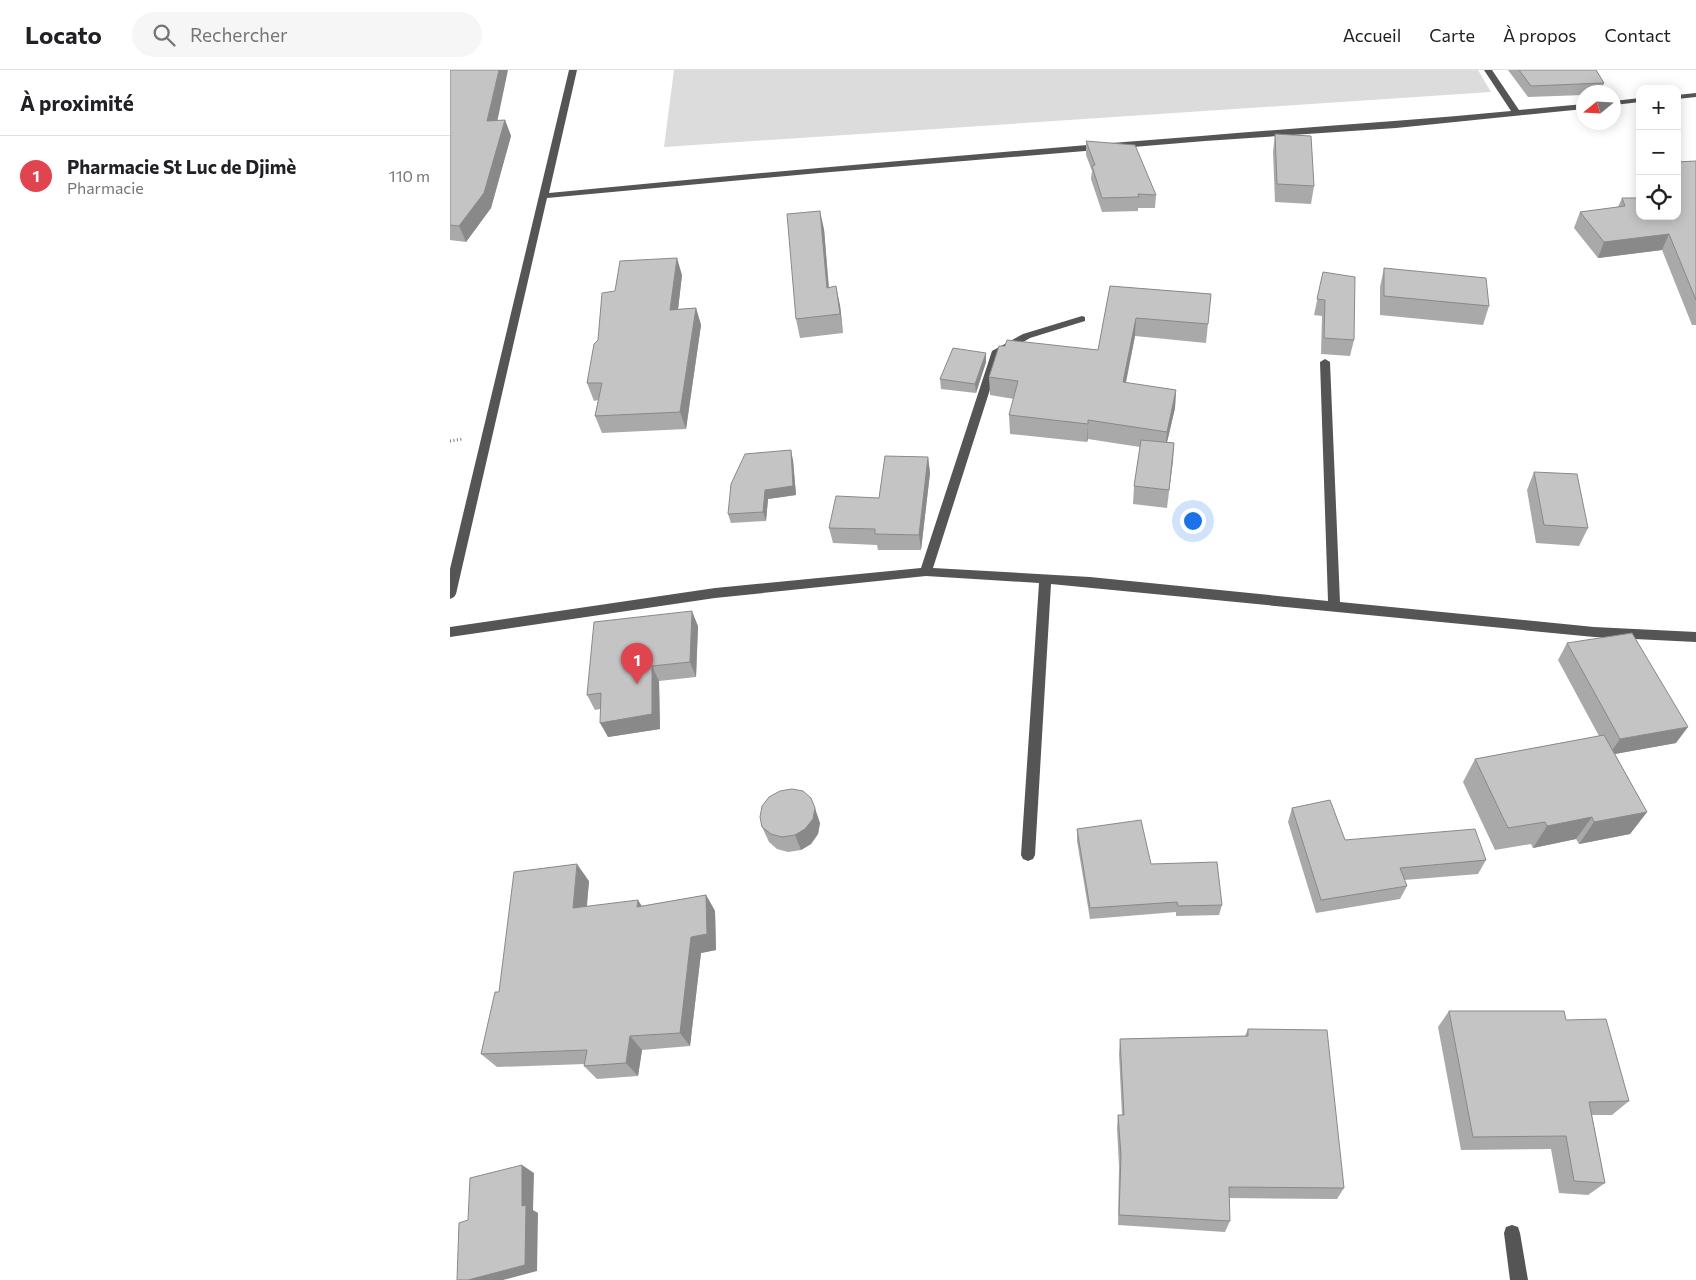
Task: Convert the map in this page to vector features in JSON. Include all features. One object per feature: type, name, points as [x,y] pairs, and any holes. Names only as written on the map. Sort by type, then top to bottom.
[{"type":"street","points":[[450,594],[573,70]]},
{"type":"street","points":[[1488,70],[1516,112]]},
{"type":"street","points":[[1681,97],[1696,95]]},
{"type":"street","points":[[1621,102],[1636,100]]},
{"type":"street","points":[[542,196],[819,170],[1195,139],[1396,125],[1576,107]]},
{"type":"street","points":[[926,572],[996,353],[1008,344],[1024,337],[1082,319]]},
{"type":"street","points":[[1325,362],[1334,606]]},
{"type":"street","points":[[450,632],[715,593],[926,572],[1045,579],[1594,632],[1696,637]]},
{"type":"street","points":[[1028,855],[1045,579]]},
{"type":"street","points":[[1512,1233],[1520,1280]]},
{"type":"shaded area","points":[[674,70],[1478,70],[1491,92],[664,147]]},
{"type":"building","points":[[450,70],[499,70],[487,121],[505,120],[484,193],[459,226],[450,225]]},
{"type":"building","points":[[1519,70],[1596,70],[1604,83],[1531,86]]},
{"type":"building","points":[[1275,134],[1311,136],[1314,186],[1277,184]]},
{"type":"building","points":[[1086,141],[1135,145],[1156,195],[1138,194],[1139,197],[1102,198],[1092,166],[1095,165]]},
{"type":"building","points":[[1696,161],[1696,300],[1669,234],[1604,242],[1580,212],[1625,206],[1622,198],[1636,198],[1636,220],[1681,220],[1681,162]]},
{"type":"building","points":[[820,211],[827,288],[836,286],[840,314],[796,319],[787,214]]},
{"type":"building","points":[[677,258],[670,310],[696,308],[680,412],[595,416],[602,383],[587,383],[594,344],[598,340],[602,293],[615,291],[620,261]]},
{"type":"building","points":[[1384,268],[1486,278],[1489,306],[1384,296]]},
{"type":"building","points":[[1323,272],[1355,277],[1354,340],[1324,338],[1325,300],[1317,299]]},
{"type":"building","points":[[1110,286],[1211,294],[1208,324],[1136,318],[1123,382],[1176,390],[1167,432],[1088,420],[1088,424],[1009,415],[1018,381],[989,377],[999,346],[1005,346],[1007,340],[1098,350]]},
{"type":"building","points":[[953,348],[986,353],[975,384],[940,379]]},
{"type":"building","points":[[1141,440],[1174,443],[1169,490],[1134,486]]},
{"type":"building","points":[[791,450],[793,486],[765,490],[763,512],[728,514],[731,484],[745,454]]},
{"type":"building","points":[[885,456],[928,457],[919,535],[875,534],[875,529],[829,528],[836,496],[879,498]]},
{"type":"building","points":[[1534,472],[1577,474],[1588,528],[1544,525]]},
{"type":"building","points":[[692,611],[690,662],[652,666],[652,714],[600,723],[601,693],[587,695],[594,622]]},
{"type":"building","points":[[1632,633],[1688,727],[1620,739],[1567,643]]},
{"type":"building","points":[[1604,735],[1647,812],[1594,822],[1592,817],[1547,826],[1545,822],[1508,828],[1475,759]]},
{"type":"building","points":[[792,789],[803,791],[811,798],[815,808],[813,819],[805,829],[795,835],[782,837],[771,834],[762,827],[760,817],[762,806],[769,797],[780,791]]},
{"type":"building","points":[[1330,800],[1345,840],[1475,829],[1486,860],[1400,868],[1407,886],[1321,900],[1292,808]]},
{"type":"building","points":[[1141,820],[1151,864],[1217,862],[1222,905],[1178,906],[1177,902],[1090,908],[1077,829]]},
{"type":"building","points":[[577,864],[573,908],[638,900],[637,907],[706,895],[707,934],[691,937],[680,1033],[630,1036],[626,1063],[584,1066],[587,1050],[481,1054],[495,992],[499,992],[514,872]]},
{"type":"building","points":[[1449,1011],[1564,1011],[1566,1020],[1606,1019],[1629,1101],[1589,1102],[1605,1183],[1574,1181],[1566,1136],[1473,1137]]},
{"type":"building","points":[[1248,1029],[1327,1030],[1344,1188],[1229,1187],[1230,1221],[1119,1215],[1121,1155],[1118,1115],[1124,1115],[1120,1039],[1248,1036]]},
{"type":"building","points":[[522,1165],[522,1206],[526,1205],[525,1265],[468,1280],[457,1280],[459,1223],[468,1220],[470,1178]]},
{"type":"place","name":"Pharmacie St Luc de Djimè","points":[[637,684]]}]
